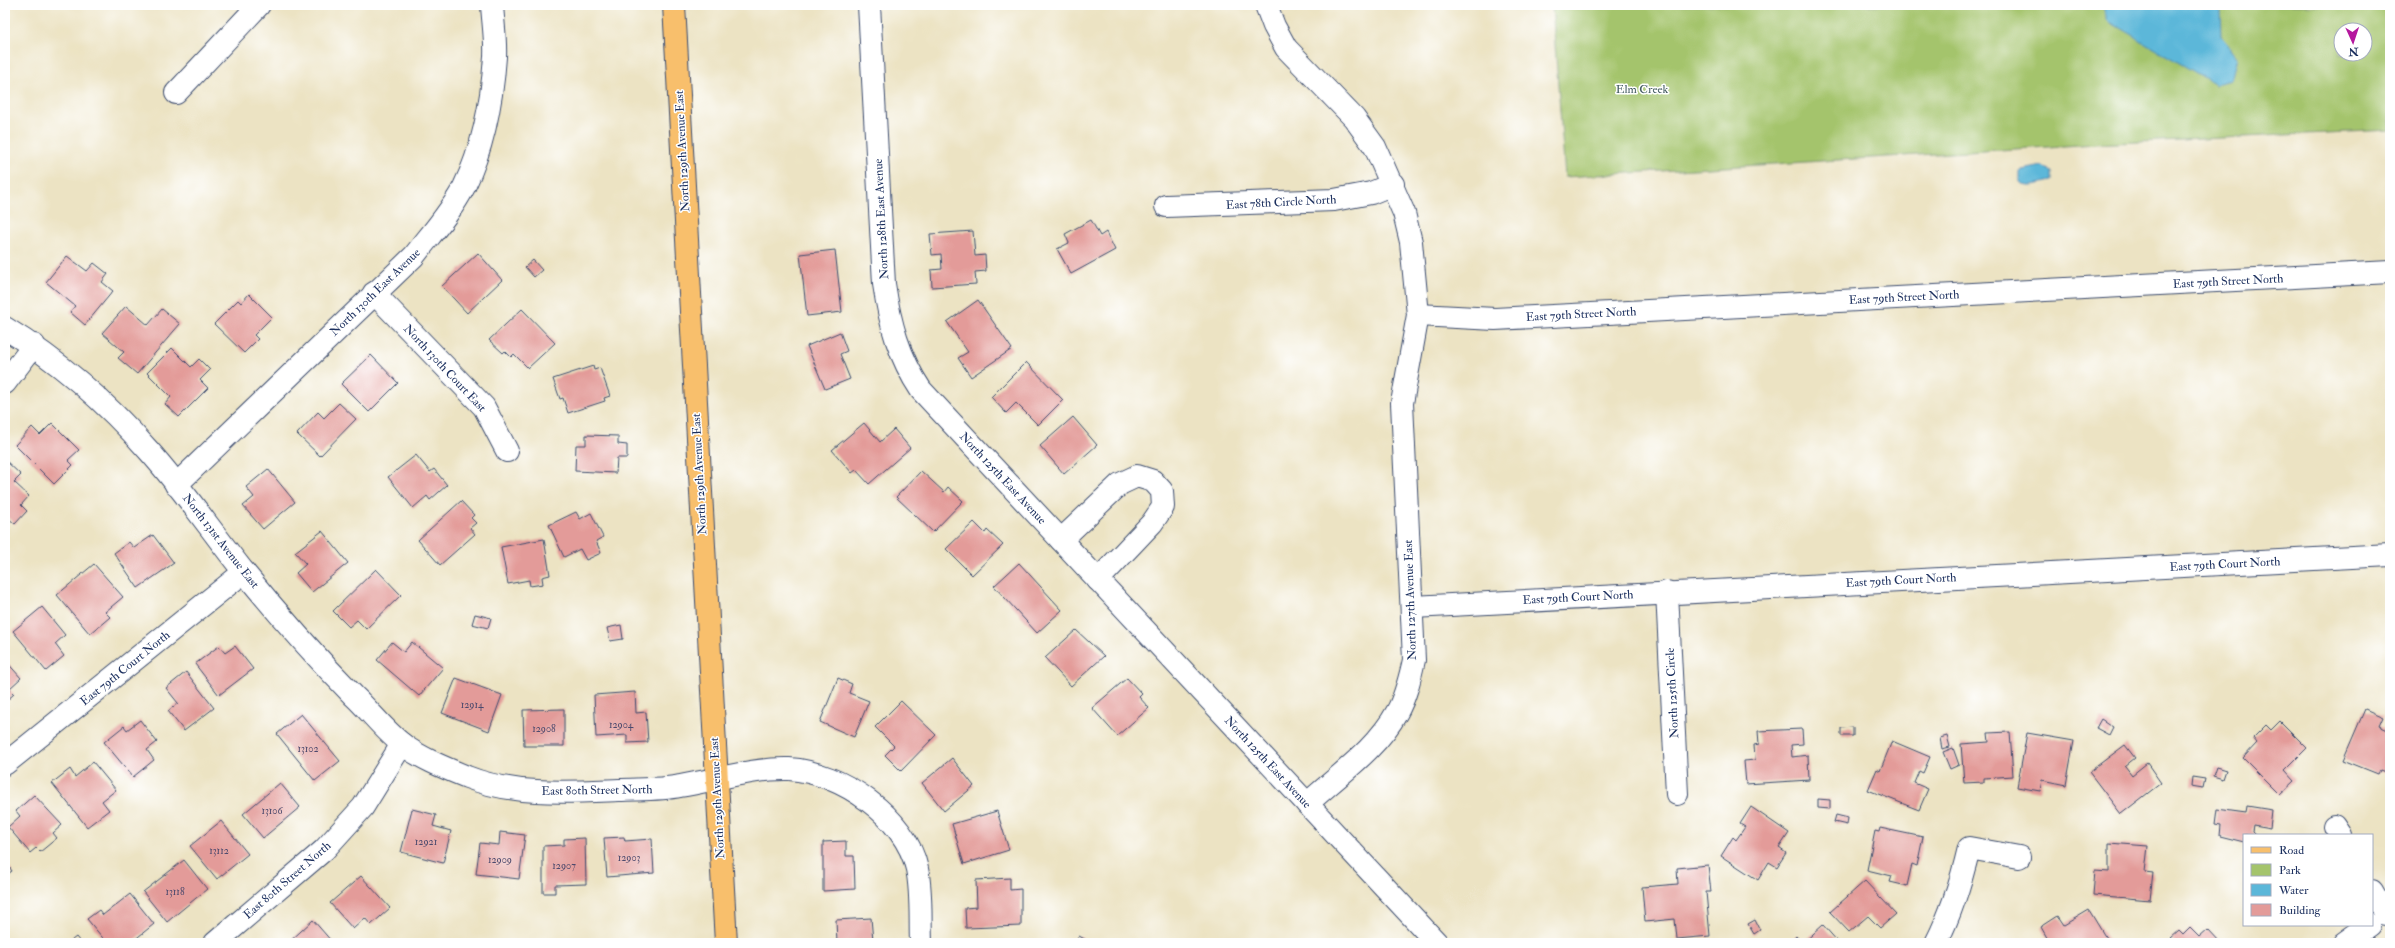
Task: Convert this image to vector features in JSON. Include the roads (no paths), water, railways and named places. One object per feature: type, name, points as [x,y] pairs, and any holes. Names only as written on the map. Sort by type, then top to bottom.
[{"type":"main road","name":"North 129th Avenue East","points":[[674,5],[726,943]]},
{"type":"street","points":[[176,93],[259,5]]},
{"type":"street","name":"North 130th East Avenue","points":[[176,485],[414,256],[439,224],[464,187],[479,147],[489,105],[495,56],[492,5]]},
{"type":"street","name":"North 128th East Avenue","points":[[869,5],[884,284],[889,320],[897,345],[908,370],[921,390],[946,417]]},
{"type":"street","name":"North 127th Avenue East","points":[[1266,5],[1274,26],[1286,48],[1354,118],[1375,147],[1393,184],[1404,213],[1411,242],[1418,315],[1402,403],[1413,607],[1414,660],[1408,686],[1397,712],[1376,742],[1307,804]]},
{"type":"street","name":"East 78th Circle North","points":[[1166,206],[1334,200],[1371,193],[1393,184]]},
{"type":"street","name":"East 79th Street North","points":[[1418,315],[1495,319],[2390,272]]},
{"type":"street","name":"North 130th Court East","points":[[374,293],[484,407],[507,451]]},
{"type":"street","name":"North 131st Avenue East","points":[[5,328],[34,345],[98,397],[149,451],[244,572],[312,653],[402,744]]},
{"type":"street","points":[[5,383],[34,345]]},
{"type":"street","name":"North 125th East Avenue","points":[[946,417],[1437,943]]},
{"type":"street","points":[[1061,540],[1120,484],[1137,476],[1153,481],[1162,492],[1163,507],[1152,523],[1098,580]]},
{"type":"street","name":"East 79th Court North","points":[[1413,607],[1667,592],[2390,555]]},
{"type":"street","name":"East 79th Court North","points":[[5,764],[244,572]]},
{"type":"street","name":"North 125th Circle","points":[[1667,592],[1677,794]]},
{"type":"street","name":"East 80th Street North","points":[[215,943],[324,850],[363,807],[402,744],[434,762],[470,778],[532,791],[557,793],[668,788],[716,779]]},
{"type":"street","points":[[716,779],[760,771],[789,769],[809,772],[842,783],[880,812],[898,830],[911,852],[917,870],[921,943]]},
{"type":"street","points":[[1936,943],[1950,917],[1960,888],[1969,848],[2019,857]]},
{"type":"street","points":[[2373,895],[2379,918]]},
{"type":"street","points":[[2344,943],[2368,926]]},
{"type":"water","points":[[2102,5],[2222,5],[2220,11],[2221,36],[2237,57],[2231,80],[2215,84],[2108,21]]},
{"type":"water","points":[[2043,166],[2052,172],[2052,181],[2032,185],[2020,182],[2020,172],[2022,170]]},
{"type":"park label","name":"Elm Creek","points":[[1642,89]]}]
